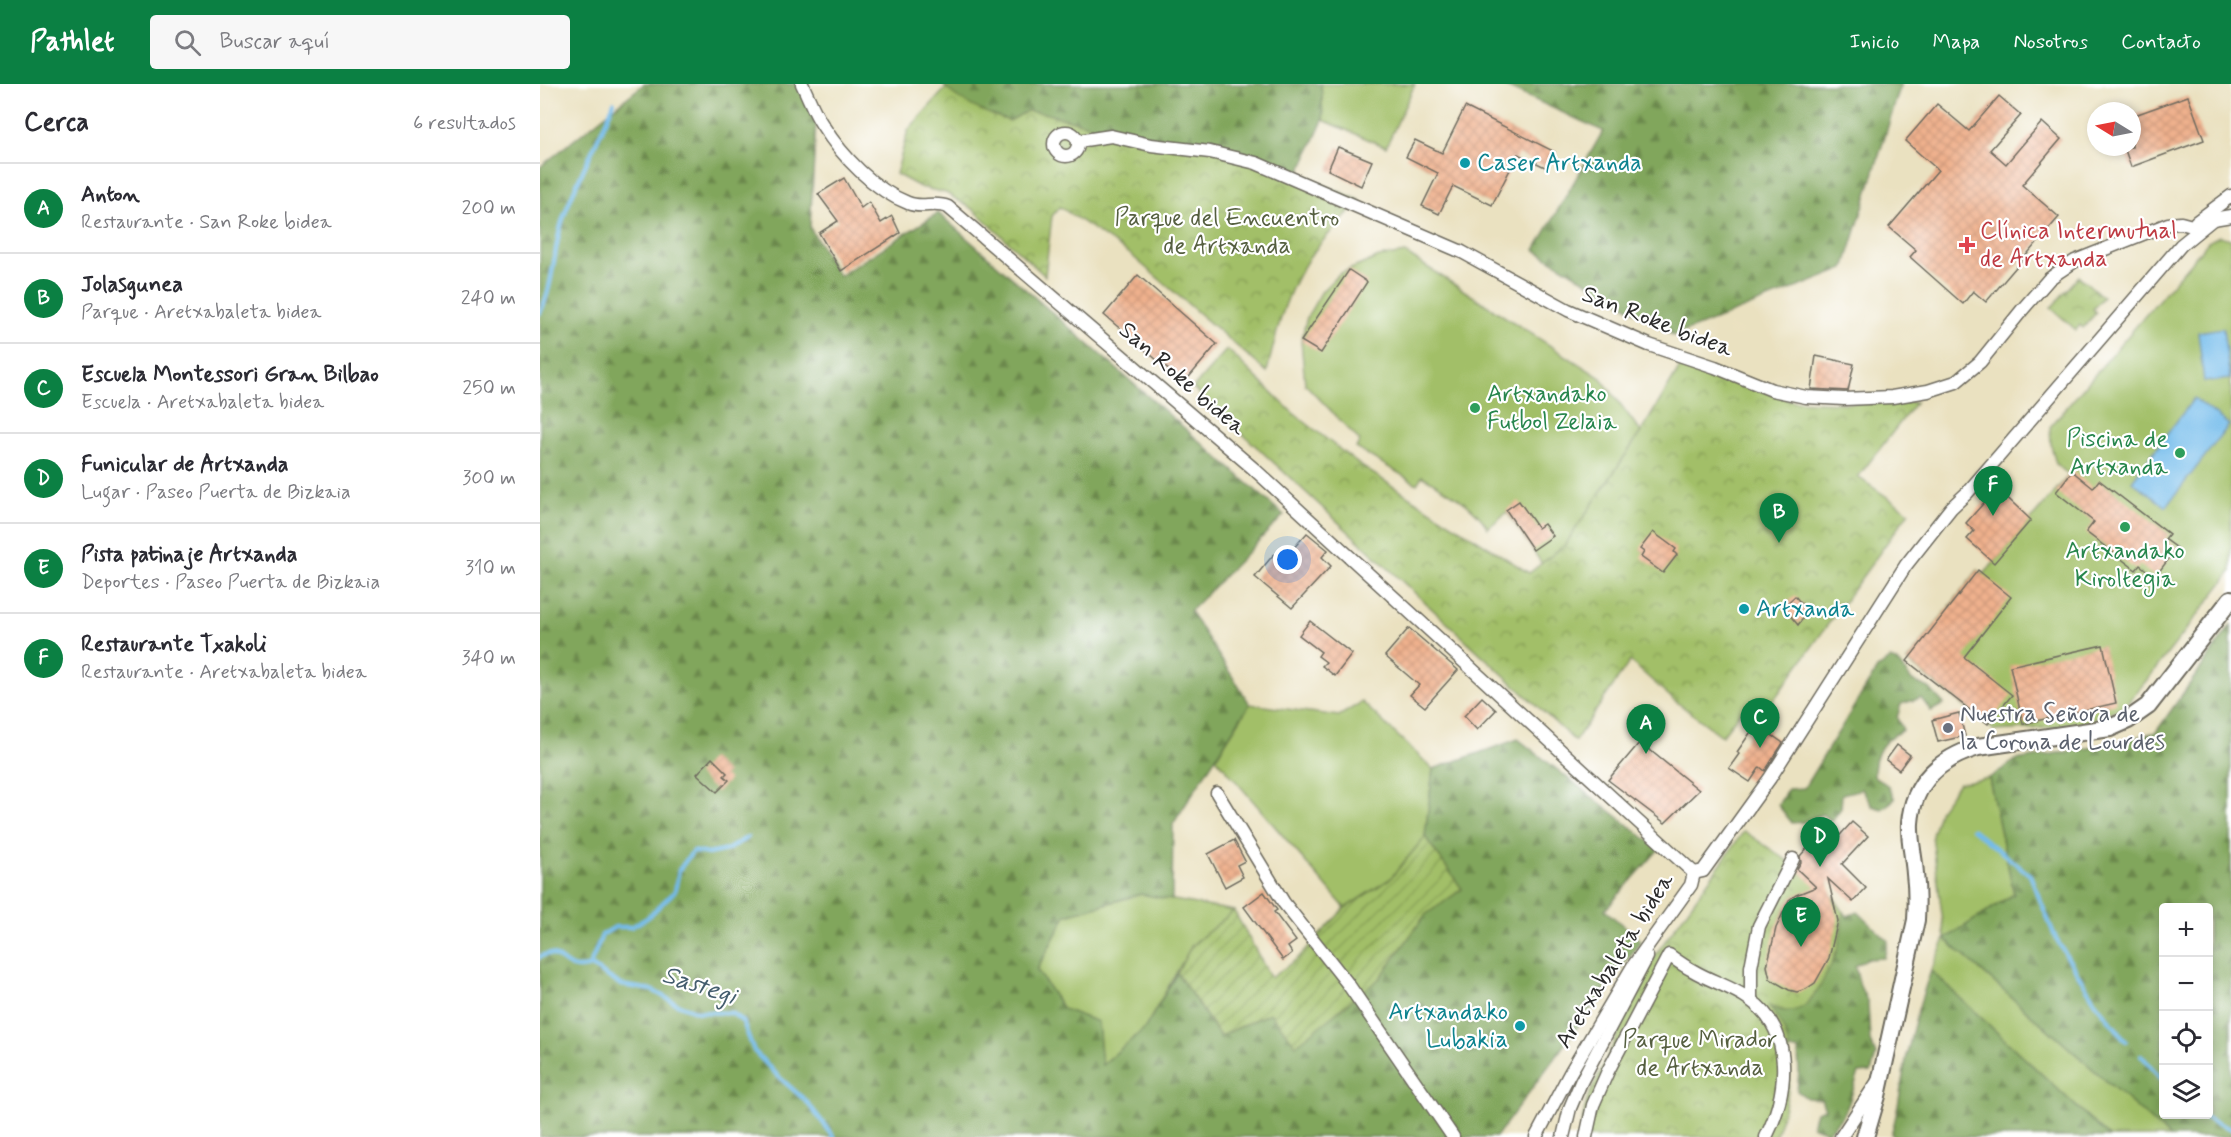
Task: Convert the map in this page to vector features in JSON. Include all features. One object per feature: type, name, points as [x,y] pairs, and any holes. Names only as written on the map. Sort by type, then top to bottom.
[{"type":"street","name":"San Roke bidea","points":[[802,84],[822,124],[839,148],[861,170],[897,198],[909,204],[921,207],[940,204],[948,207],[1254,469],[1694,873]]},
{"type":"street","name":"San Roke bidea","points":[[1078,141],[1111,136],[1151,145],[1210,152],[1256,163],[1462,252],[1568,310],[1649,345],[1715,367],[1772,390],[1806,397],[1844,399],[1892,397],[1928,391],[1956,381],[1980,362],[2049,279],[2067,266],[2168,224],[2181,223],[2192,226]]},
{"type":"street","points":[[2181,245],[2198,219],[2231,196]]},
{"type":"street","points":[[2181,245],[2212,219],[2231,216]]},
{"type":"street","name":"Aretxabaleta bidea","points":[[1536,1137],[1570,1072],[1633,966],[1691,885],[1694,873],[1703,871],[1770,777],[1906,565],[1951,508],[1967,493],[2181,245]]},
{"type":"street","points":[[1865,1137],[1882,1075],[1916,920],[1917,894],[1910,824],[1917,793],[1929,775],[1960,752],[1978,747],[2082,734],[2110,728],[2128,720],[2154,699],[2231,599]]},
{"type":"street","points":[[1217,793],[1284,903],[1348,984],[1453,1137]]},
{"type":"street","points":[[1751,1000],[1751,967],[1759,926],[1793,860]]},
{"type":"street","points":[[1563,1137],[1570,1108],[1581,1082],[1649,955],[1651,940]]},
{"type":"street","points":[[1586,1137],[1593,1105],[1619,1047],[1669,955],[1691,970],[1751,1000],[1766,1017],[1780,1039],[1783,1086],[1778,1112],[1766,1137]]},
{"type":"street","points":[[1841,1137],[1882,1075]]},
{"type":"green space","points":[[644,84],[798,84],[816,122],[810,228],[839,276],[938,213],[1284,515],[1190,611],[1250,704],[1173,824],[1172,900],[1141,894],[1066,915],[1037,970],[1063,1009],[1098,1022],[1102,1065],[1145,1028],[1177,973],[1220,1036],[1270,1013],[1380,978],[1425,915],[1462,889],[1425,837],[1433,769],[1518,739],[1659,849],[1605,910],[1641,941],[1496,1137],[540,1137],[540,167]]},
{"type":"green space","points":[[943,84],[1321,84],[1323,120],[1299,174],[1247,153],[1096,127],[1043,113],[1027,111],[1010,121],[964,103]]},
{"type":"green space","points":[[1321,84],[1415,84],[1386,147],[1323,120]]},
{"type":"green space","points":[[1500,84],[1901,84],[1844,269],[1674,336],[1535,250],[1603,131]]},
{"type":"green space","name":"Parque del Encuentro de Artxanda","points":[[946,88],[976,108],[1010,121],[1027,111],[1043,113],[1096,127],[1247,153],[1360,200],[1316,249],[1298,277],[1279,323],[1267,372],[1130,254],[1060,207],[1052,216],[1045,276],[974,210],[946,193],[920,187],[896,174],[908,130]]},
{"type":"green space","points":[[2219,236],[2231,239],[2231,572],[2124,707],[2075,726],[1995,731],[1907,661],[1978,570],[1984,574],[2069,475],[2056,464],[2051,445],[2050,427],[2208,242]]},
{"type":"green space","name":"Artxandako Futbol Zelaia","points":[[1405,253],[1601,378],[1641,432],[1565,545],[1542,564],[1507,512],[1488,528],[1474,511],[1441,487],[1422,476],[1417,484],[1356,448],[1360,441],[1305,384],[1301,341],[1307,317],[1322,291],[1339,274],[1379,257]]},
{"type":"green space","points":[[2079,276],[2103,297],[2093,309],[2096,313],[2083,328],[2080,325],[2076,330],[2051,308]]},
{"type":"green space","points":[[1227,349],[1292,412],[1361,466],[1529,573],[1565,545],[1641,432],[1682,364],[1794,401],[1916,402],[1858,477],[1909,512],[1757,723],[1741,711],[1722,736],[1675,701],[1630,661],[1575,741],[1193,388]]},
{"type":"green space","points":[[2231,625],[2231,1137],[2170,1137],[1945,939],[2014,894],[1989,778],[2016,760],[2112,744],[2156,732]]},
{"type":"green space","points":[[1890,659],[1898,662],[1912,681],[1929,688],[1944,704],[1931,711],[1921,698],[1901,704],[1897,718],[1903,730],[1890,738],[1881,748],[1874,768],[1874,776],[1887,785],[1895,799],[1882,809],[1872,806],[1862,789],[1842,794],[1841,808],[1832,821],[1822,814],[1805,822],[1792,823],[1778,805],[1788,789],[1804,788],[1877,669]]},
{"type":"green space","points":[[1362,702],[1433,769],[1425,837],[1390,879],[1345,908],[1216,758],[1250,704],[1339,716]]},
{"type":"green space","points":[[1989,778],[2014,894],[1945,939],[1932,835],[1940,809],[1959,783]]},
{"type":"green space","name":"Parque Mirador de Artxanda","points":[[1744,831],[1788,861],[1834,898],[1843,911],[1836,953],[1827,974],[1809,1002],[1800,1009],[1791,1011],[1769,1006],[1781,1023],[1787,1039],[1790,1067],[1784,1110],[1775,1137],[1579,1137],[1587,1099],[1656,954]]},
{"type":"green space","points":[[1425,837],[1462,889],[1425,915],[1380,978],[1296,1045],[1270,1013],[1220,1036],[1177,973],[1192,945],[1234,911],[1271,978],[1298,958],[1345,908],[1390,879]]},
{"type":"green space","points":[[1141,894],[1234,911],[1192,945],[1145,1028],[1101,1066],[1098,1022],[1063,1009],[1037,970],[1066,915]]},
{"type":"green space","points":[[1843,911],[1847,916],[1858,912],[1888,941],[1884,958],[1866,959],[1855,966],[1860,986],[1868,1003],[1870,1041],[1876,1055],[1871,1072],[1859,1073],[1845,1111],[1827,1132],[1812,1126],[1816,1112],[1825,1109],[1821,1099],[1807,1098],[1797,1091],[1798,1050],[1789,1050],[1782,1026],[1767,1005],[1818,988],[1836,952]]},
{"type":"green space","points":[[1945,939],[2170,1137],[2109,1137],[1931,971]]},
{"type":"green space","points":[[1931,971],[2109,1137],[1895,1137],[1891,1134],[1912,1033]]},
{"type":"water","points":[[2223,328],[2230,379],[2204,382],[2198,332]]},
{"type":"water","name":"Piscina de Artxanda","points":[[2194,398],[2229,425],[2166,507],[2132,481]]},
{"type":"building","points":[[1999,96],[2021,115],[1990,150],[2006,164],[2042,122],[2061,139],[2022,185],[2059,217],[1986,302],[1973,291],[1963,304],[1910,257],[1916,250],[1889,227],[1938,170],[1905,141],[1937,104],[1969,131]]},
{"type":"building","points":[[2188,96],[2204,140],[2131,167],[2127,156],[2141,156],[2141,113]]},
{"type":"building","name":"Caser Artxanda","points":[[1465,107],[1555,152],[1547,168],[1518,154],[1492,205],[1453,186],[1439,214],[1422,206],[1438,173],[1406,157],[1415,140],[1442,153]]},
{"type":"building","points":[[1338,147],[1372,161],[1361,186],[1328,170]]},
{"type":"building","points":[[844,178],[861,208],[869,202],[881,223],[892,216],[900,233],[841,271],[819,233],[838,221],[818,194]]},
{"type":"building","points":[[1349,270],[1367,282],[1321,353],[1301,341]]},
{"type":"building","points":[[1138,275],[1217,344],[1184,383],[1104,315]]},
{"type":"building","points":[[1816,356],[1854,364],[1848,391],[1811,389]]},
{"type":"building","name":"Artxandako Kiroltegia","points":[[2072,471],[2093,488],[2099,480],[2169,534],[2165,539],[2177,548],[2155,577],[2140,565],[2136,570],[2086,532],[2094,522],[2056,492]]},
{"type":"building","points":[[1997,488],[2031,520],[1994,563],[1967,539],[1974,531],[1966,523]]},
{"type":"building","points":[[1519,501],[1538,528],[1544,524],[1553,536],[1533,550],[1506,510]]},
{"type":"building","points":[[1653,532],[1676,549],[1674,552],[1677,555],[1663,573],[1641,557],[1644,552],[1640,549]]},
{"type":"building","points":[[1307,533],[1328,550],[1322,557],[1331,566],[1292,608],[1255,577],[1274,554],[1282,561]]},
{"type":"building","points":[[1978,570],[2011,597],[1964,657],[2012,695],[1988,724],[1907,661]]},
{"type":"building","points":[[1795,596],[1808,612],[1798,625],[1783,607]]},
{"type":"building","points":[[1310,621],[1352,654],[1335,676],[1322,666],[1326,662],[1318,656],[1321,652],[1299,635]]},
{"type":"building","points":[[1409,628],[1458,670],[1425,707],[1410,695],[1419,685],[1385,656]]},
{"type":"building","points":[[2103,645],[2116,703],[2023,724],[2010,666]]},
{"type":"building","points":[[1482,697],[1496,710],[1477,730],[1464,716]]},
{"type":"building","name":"Nuestra Señora de la Corona de Lourdes","points":[[1959,713],[1965,736],[1938,742],[1932,720]]},
{"type":"building","points":[[1765,718],[1769,733],[1783,743],[1765,771],[1760,767],[1750,782],[1729,768],[1757,723],[1760,725]]},
{"type":"building","points":[[1640,742],[1699,790],[1665,823],[1608,780]]},
{"type":"building","points":[[1897,745],[1910,755],[1899,770],[1886,760]]},
{"type":"building","points":[[712,758],[727,773],[724,776],[729,780],[717,792],[697,774]]},
{"type":"building","points":[[1852,822],[1868,836],[1842,864],[1866,888],[1853,902],[1828,879],[1838,921],[1829,958],[1815,983],[1797,992],[1789,990],[1770,979],[1767,966],[1776,928],[1789,900],[1816,887],[1797,869],[1801,862],[1800,856],[1820,834],[1831,845]]},
{"type":"building","points":[[1234,840],[1245,861],[1237,865],[1243,877],[1225,887],[1208,854]]},
{"type":"building","points":[[1264,892],[1277,910],[1274,912],[1296,941],[1288,947],[1292,953],[1283,960],[1244,907]]},
{"type":"waterway","points":[[540,313],[548,291],[559,233],[567,207],[614,102]]},
{"type":"waterway","points":[[1972,829],[2030,875],[2056,939],[2098,1006],[2126,1041]]},
{"type":"waterway","points":[[590,965],[602,935],[615,927],[631,927],[647,918],[675,891],[679,870],[693,851],[708,854],[727,850],[748,837]]},
{"type":"waterway","name":"Sastegi","points":[[540,957],[553,955],[576,968],[590,965],[621,985],[652,990],[677,1004],[698,1012],[732,1013],[743,1022],[754,1051],[806,1101],[834,1137]]},
{"type":"waterway","points":[[2141,1055],[2159,1076]]},
{"type":"waterway","points":[[2208,1119],[2231,1129]]},
{"type":"place","name":"Caser Artxanda","points":[[1465,163]]},
{"type":"place","name":"Clínica Intermutual de Artxanda","points":[[1967,245]]},
{"type":"place","name":"Artxandako Futbol Zelaia","points":[[1475,408]]},
{"type":"place","name":"Piscina de Artxanda","points":[[2180,453]]},
{"type":"place","name":"Restaurante Txakoli","points":[[1993,516]]},
{"type":"place","name":"Artxandako Kiroltegia","points":[[2125,527]]},
{"type":"place","name":"Jolasgunea","points":[[1779,543]]},
{"type":"place","name":"Artxanda","points":[[1744,609]]},
{"type":"place","name":"Nuestra Señora de la Corona de Lourdes","points":[[1948,728]]},
{"type":"place","name":"Escuela Montessori Gran Bilbao","points":[[1760,748]]},
{"type":"place","name":"Anton","points":[[1646,754]]},
{"type":"place","name":"Funicular de Artxanda","points":[[1820,867]]},
{"type":"place","name":"Pista patinaje Artxanda","points":[[1801,947]]},
{"type":"place","name":"Artxandako Lubakia","points":[[1520,1026]]}]
